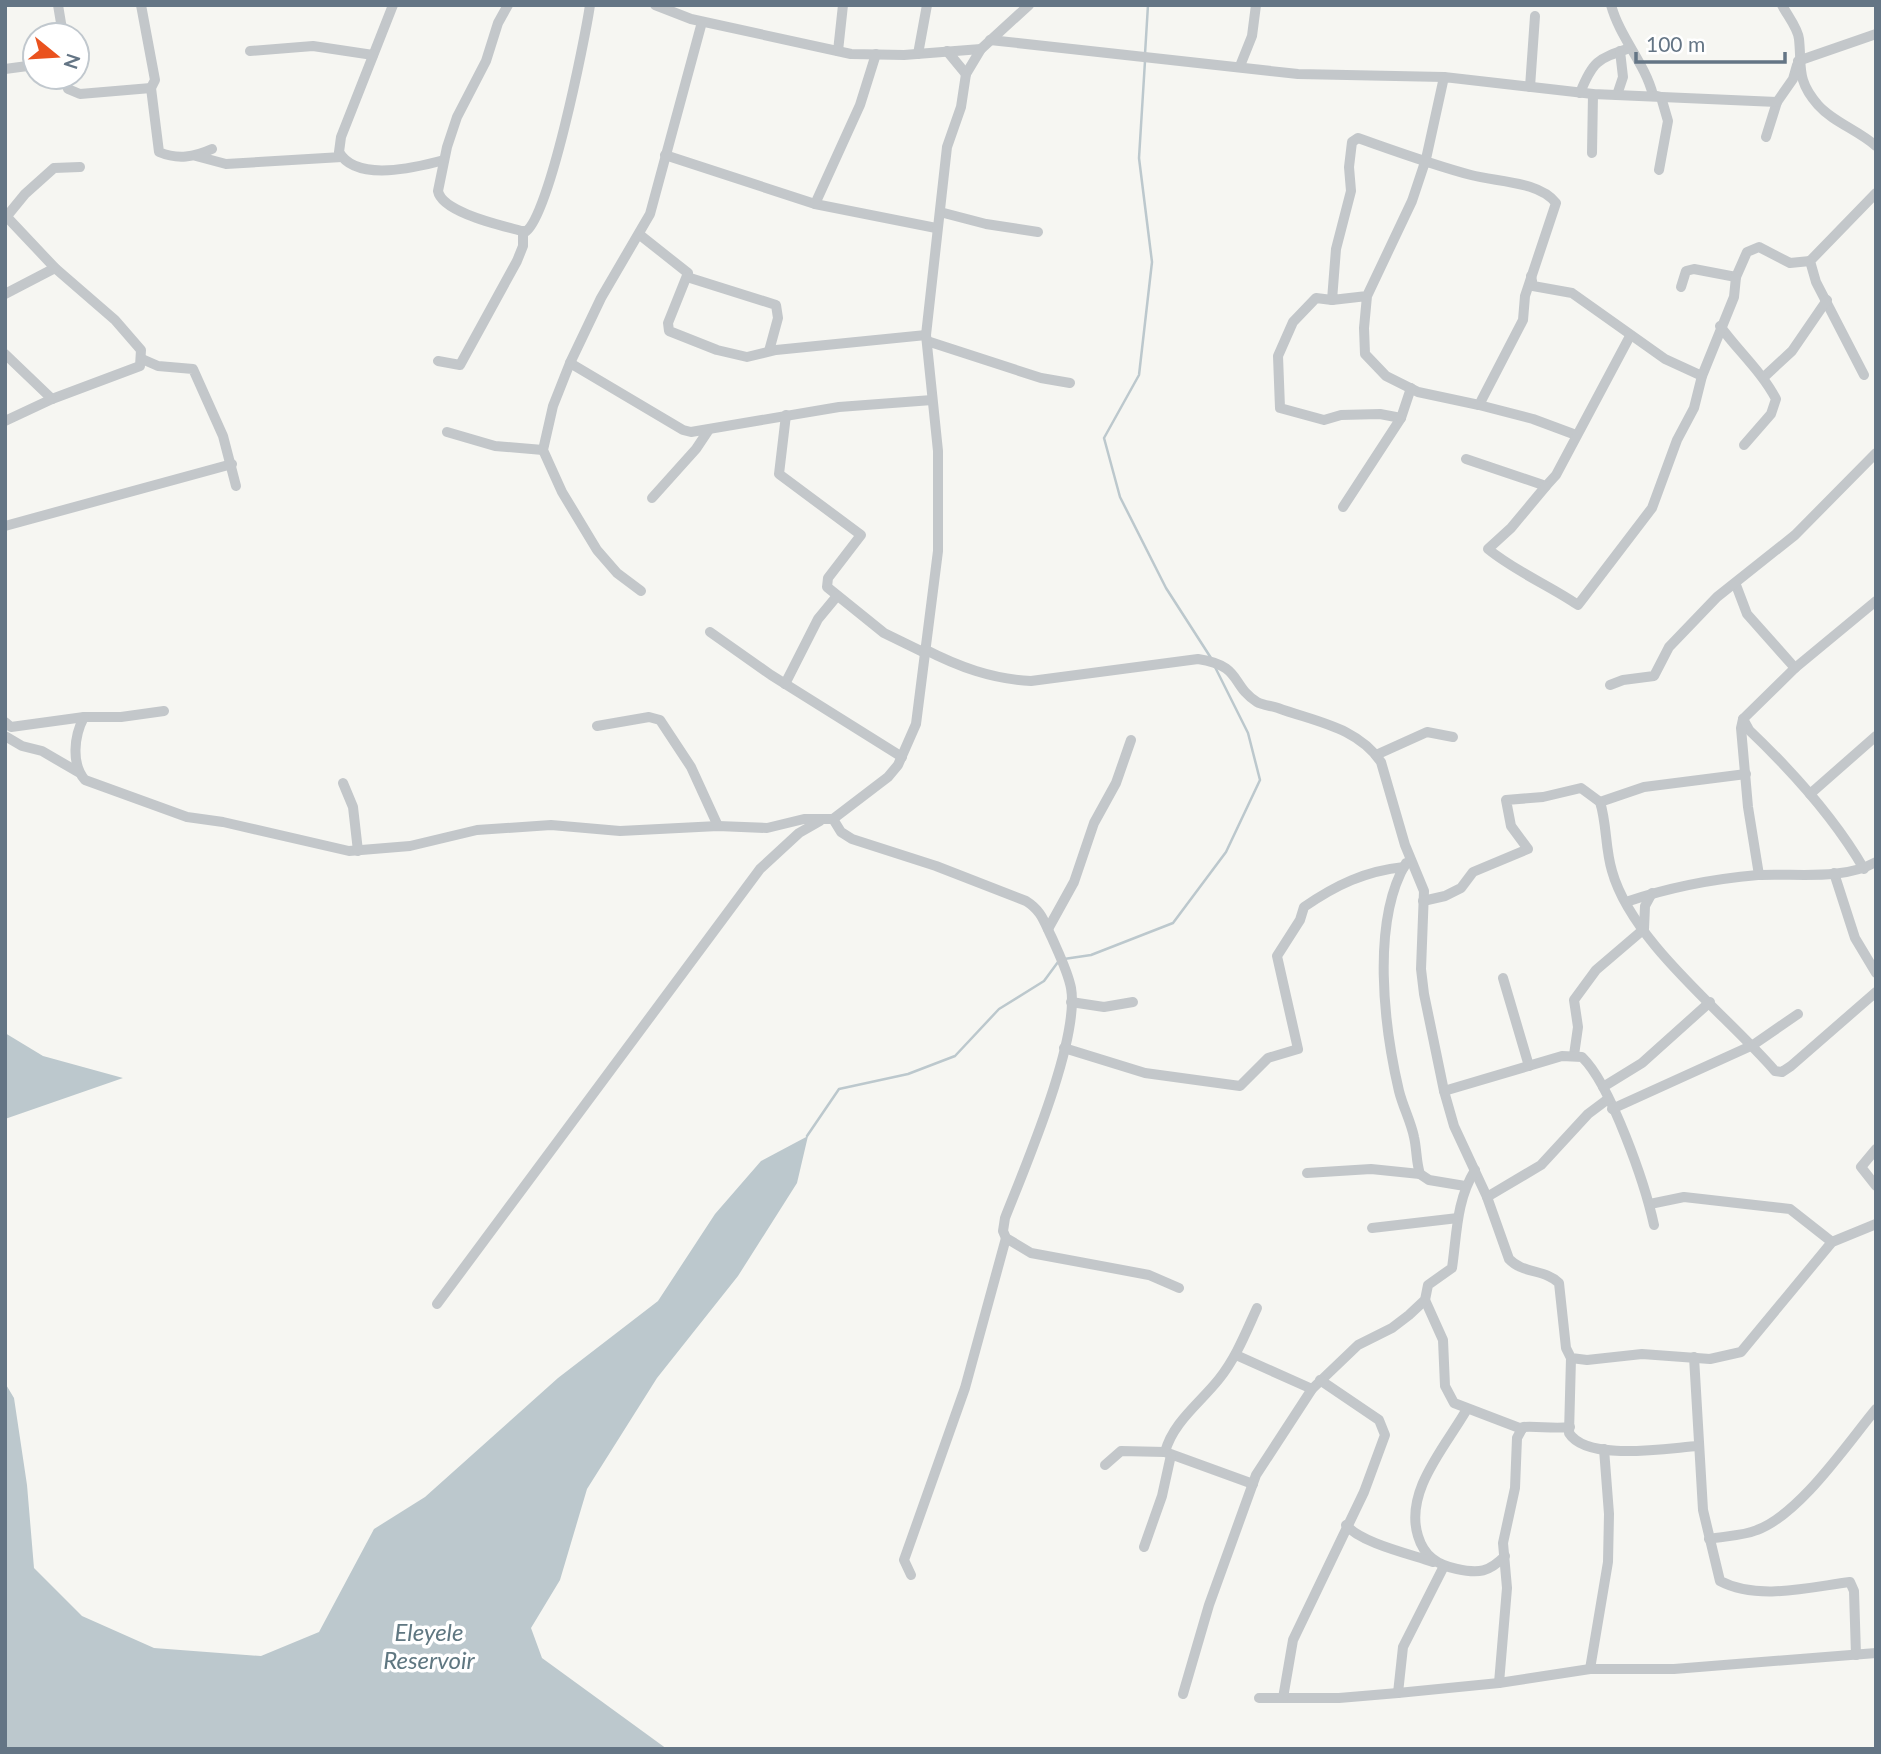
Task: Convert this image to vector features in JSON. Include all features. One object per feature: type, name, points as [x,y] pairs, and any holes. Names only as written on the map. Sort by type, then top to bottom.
[{"type":"street","points":[[141,5],[155,80],[151,88],[159,152],[184,157],[196,156],[212,149]]},
{"type":"street","points":[[393,5],[341,138],[339,152],[351,163],[390,172],[444,160]]},
{"type":"street","points":[[508,5],[486,61],[457,117],[438,191],[443,202],[523,231],[531,229],[539,210],[573,95],[590,5]]},
{"type":"street","points":[[654,5],[702,22],[838,51],[918,54],[981,49]]},
{"type":"street","points":[[691,19],[692,5]]},
{"type":"street","points":[[838,51],[843,5]]},
{"type":"street","points":[[918,54],[927,5]]},
{"type":"street","points":[[437,1304],[760,869],[799,833],[828,819],[888,777],[902,757],[916,724],[923,651],[938,551],[937,451],[926,338],[947,147],[961,107],[966,74],[981,49],[1029,5]]},
{"type":"street","points":[[1240,66],[1252,36],[1256,5]]},
{"type":"street","points":[[1611,5],[1625,49],[1650,81],[1653,95]]},
{"type":"street","points":[[1782,5],[1799,37],[1800,74],[1819,106],[1876,146]]},
{"type":"street","points":[[1530,87],[1535,16]]},
{"type":"street","points":[[641,591],[617,573],[597,550],[562,492],[543,450],[553,407],[570,363],[601,298],[650,214],[702,22]]},
{"type":"street","points":[[1798,61],[1876,34]]},
{"type":"street","points":[[990,40],[1298,74],[1444,77],[1593,94],[1777,102]]},
{"type":"street","points":[[250,51],[313,46],[373,55]]},
{"type":"street","points":[[1580,93],[1591,66],[1604,56],[1625,49]]},
{"type":"street","points":[[1617,95],[1623,77],[1625,49]]},
{"type":"street","points":[[947,51],[966,74]]},
{"type":"street","points":[[815,204],[855,118],[876,54]]},
{"type":"street","points":[[1766,137],[1777,102],[1793,79],[1798,61]]},
{"type":"street","points":[[1444,77],[1426,159],[1408,211],[1367,296],[1365,354],[1386,376],[1411,388],[1443,399],[1533,419],[1576,435]]},
{"type":"street","points":[[73,91],[80,94],[151,88]]},
{"type":"street","points":[[1592,153],[1593,94]]},
{"type":"street","points":[[1653,95],[1661,97],[1668,121],[1659,170]]},
{"type":"street","points":[[1332,300],[1336,249],[1352,191],[1349,167],[1352,142],[1358,138],[1472,175],[1537,190],[1552,198],[1556,203],[1531,275],[1523,320],[1479,405]]},
{"type":"street","points":[[665,155],[815,204],[936,228]]},
{"type":"street","points":[[196,156],[226,164],[342,157]]},
{"type":"street","points":[[5,421],[52,399],[140,366],[141,350],[115,320],[55,268],[6,216],[25,194],[54,168],[80,167]]},
{"type":"street","points":[[1630,336],[1556,475],[1511,528],[1488,550],[1523,574],[1555,589],[1578,605],[1652,508],[1677,440],[1694,408],[1702,376],[1734,297],[1736,278],[1747,252],[1752,248],[1766,248],[1790,263],[1810,261],[1876,193]]},
{"type":"street","points":[[940,212],[986,224],[1038,232]]},
{"type":"street","points":[[438,361],[460,365],[517,261],[523,246],[523,231]]},
{"type":"street","points":[[640,235],[686,270],[687,277],[668,323],[669,331],[736,357],[769,351],[926,338],[1019,371],[1070,383]]},
{"type":"street","points":[[1810,261],[1810,269],[1864,375]]},
{"type":"street","points":[[5,294],[55,268]]},
{"type":"street","points":[[1681,287],[1686,271],[1694,269],[1736,278]]},
{"type":"street","points":[[1531,275],[1533,286],[1572,293],[1665,359],[1702,376]]},
{"type":"street","points":[[687,277],[776,305],[778,318],[769,351]]},
{"type":"street","points":[[1367,296],[1332,300],[1316,298],[1293,322],[1278,356],[1280,408],[1324,420],[1341,415],[1380,414],[1401,418]]},
{"type":"street","points":[[1764,377],[1793,351],[1827,300]]},
{"type":"street","points":[[1720,326],[1748,363],[1764,377],[1776,406],[1744,445]]},
{"type":"street","points":[[5,354],[52,399]]},
{"type":"street","points":[[142,359],[158,366],[193,369],[223,436],[236,486]]},
{"type":"street","points":[[570,363],[683,430],[708,431],[839,407],[932,400]]},
{"type":"street","points":[[1343,507],[1401,418],[1411,388]]},
{"type":"street","points":[[786,415],[779,474],[861,535],[826,582],[837,596],[884,633],[968,669],[1006,680],[1031,681],[1198,659],[1214,662],[1233,673],[1257,702],[1360,738],[1376,755],[1424,891],[1424,994],[1454,1126],[1487,1197],[1509,1259],[1516,1266],[1548,1274],[1559,1283],[1566,1348],[1571,1358],[1570,1427],[1574,1441],[1584,1447],[1604,1450],[1698,1446]]},
{"type":"street","points":[[652,498],[696,449],[708,431]]},
{"type":"street","points":[[447,432],[495,446],[543,450]]},
{"type":"street","points":[[1610,685],[1623,680],[1654,676],[1669,647],[1717,597],[1736,585],[1795,535],[1876,453]]},
{"type":"street","points":[[1466,458],[1546,486]]},
{"type":"street","points":[[5,526],[232,464]]},
{"type":"street","points":[[1736,585],[1747,614],[1795,668]]},
{"type":"street","points":[[785,684],[818,619],[837,596]]},
{"type":"street","points":[[1759,875],[1741,728],[1743,719],[1795,668],[1876,601]]},
{"type":"street","points":[[710,632],[785,684],[902,757]]},
{"type":"street","points":[[5,722],[11,727],[164,711]]},
{"type":"street","points":[[597,726],[649,717],[660,720],[691,767],[718,826]]},
{"type":"street","points":[[78,772],[75,747],[84,718]]},
{"type":"street","points":[[1743,719],[1749,730],[1810,794],[1852,847],[1864,869]]},
{"type":"street","points":[[1376,755],[1427,732],[1453,737]]},
{"type":"street","points":[[5,736],[22,746],[42,751],[78,772],[85,780],[187,817],[223,822],[339,849],[410,846],[477,830],[551,825],[620,831],[718,826],[767,828],[804,819],[828,819],[852,839],[936,866],[1026,901],[1039,909],[1048,929],[1071,988],[1071,1002],[1064,1048],[1037,1137],[1005,1217],[1003,1231],[1006,1238],[1031,1253],[1149,1275],[1179,1288]]},
{"type":"street","points":[[1810,794],[1876,736]]},
{"type":"street","points":[[1048,929],[1074,882],[1094,823],[1116,783],[1131,740]]},
{"type":"street","points":[[1600,802],[1644,787],[1746,774]]},
{"type":"street","points":[[343,783],[353,807],[358,850]]},
{"type":"street","points":[[1423,901],[1445,896],[1461,888],[1472,872],[1528,849],[1511,826],[1506,800],[1543,797],[1581,788],[1600,802],[1612,871],[1626,902],[1644,929],[1775,1071],[1782,1072],[1876,992]]},
{"type":"street","points":[[1410,857],[1392,896],[1385,950],[1385,979],[1399,1091],[1414,1137],[1420,1174]]},
{"type":"street","points":[[1626,902],[1676,886],[1759,875],[1834,873],[1864,869],[1876,862]]},
{"type":"street","points":[[1064,1048],[1145,1073],[1240,1086],[1268,1058],[1298,1049],[1277,956],[1300,920],[1304,907],[1355,878],[1404,867]]},
{"type":"street","points":[[1834,873],[1856,938],[1876,973]]},
{"type":"street","points":[[1574,1055],[1578,1027],[1574,1000],[1596,970],[1644,929],[1645,906],[1652,893]]},
{"type":"street","points":[[1503,978],[1529,1066]]},
{"type":"street","points":[[1071,1002],[1104,1007],[1133,1002]]},
{"type":"street","points":[[1603,1087],[1642,1063],[1710,1002]]},
{"type":"street","points":[[1487,1197],[1541,1165],[1588,1114],[1753,1045],[1798,1014]]},
{"type":"street","points":[[1444,1091],[1574,1055],[1588,1063],[1603,1087],[1632,1151],[1650,1204],[1654,1225]]},
{"type":"street","points":[[1876,1149],[1861,1167],[1876,1186]]},
{"type":"street","points":[[1307,1173],[1371,1169],[1420,1174],[1429,1180],[1465,1186]]},
{"type":"street","points":[[1475,1170],[1465,1186],[1452,1268],[1428,1285],[1425,1300],[1443,1340],[1445,1386],[1454,1403],[1522,1429]]},
{"type":"street","points":[[1650,1204],[1684,1196],[1790,1209],[1832,1242]]},
{"type":"street","points":[[1372,1228],[1458,1218]]},
{"type":"street","points":[[1571,1358],[1587,1360],[1642,1354],[1719,1359],[1744,1349],[1832,1242],[1876,1224]]},
{"type":"street","points":[[911,1575],[904,1560],[965,1388],[1006,1238]]},
{"type":"street","points":[[1183,1695],[1209,1605],[1252,1484],[1312,1388],[1358,1345],[1392,1328],[1425,1300]]},
{"type":"street","points":[[1144,1547],[1171,1434],[1220,1379],[1236,1355],[1257,1308]]},
{"type":"street","points":[[1236,1355],[1312,1388]]},
{"type":"street","points":[[1694,1357],[1698,1446],[1709,1539],[1720,1581],[1736,1587],[1780,1591],[1850,1581],[1853,1591],[1856,1655]]},
{"type":"street","points":[[1283,1698],[1293,1640],[1364,1492],[1385,1435],[1379,1420],[1320,1380]]},
{"type":"street","points":[[1441,1565],[1422,1547],[1413,1515],[1426,1477],[1466,1409]]},
{"type":"street","points":[[1709,1539],[1757,1530],[1769,1523],[1819,1480],[1876,1409]]},
{"type":"street","points":[[1499,1684],[1506,1616],[1503,1543],[1515,1488],[1517,1438],[1527,1426],[1546,1429],[1570,1427]]},
{"type":"street","points":[[1590,1669],[1608,1562],[1609,1514],[1604,1450]]},
{"type":"street","points":[[1105,1465],[1121,1451],[1168,1454],[1252,1484]]},
{"type":"street","points":[[1346,1525],[1351,1531],[1378,1543],[1473,1573],[1488,1571],[1504,1556]]},
{"type":"street","points":[[1398,1693],[1404,1647],[1441,1565]]},
{"type":"street","points":[[1259,1698],[1398,1693],[1499,1684],[1590,1669],[1674,1669],[1876,1653]]},
{"type":"water","points":[[5,1033],[43,1056],[123,1078],[5,1119]]},
{"type":"water","name":"Eleyele Reservoir","points":[[808,1136],[797,1183],[738,1276],[657,1378],[587,1489],[560,1580],[531,1628],[542,1658],[667,1749],[5,1749],[5,1383],[14,1398],[27,1485],[34,1568],[82,1616],[154,1648],[261,1656],[319,1632],[374,1529],[425,1497],[558,1378],[658,1301],[715,1214],[761,1161]]},
{"type":"waterway","points":[[1145,54],[1148,5]]},
{"type":"waterway","points":[[1145,61],[1139,158],[1152,262],[1139,375],[1104,438],[1120,497],[1166,588],[1211,658]]},
{"type":"waterway","points":[[1064,959],[1091,955],[1173,923],[1226,852],[1260,780],[1248,733],[1215,667]]},
{"type":"waterway","points":[[807,1136],[839,1089],[908,1074],[955,1056],[999,1009],[1044,981],[1058,962]]}]
